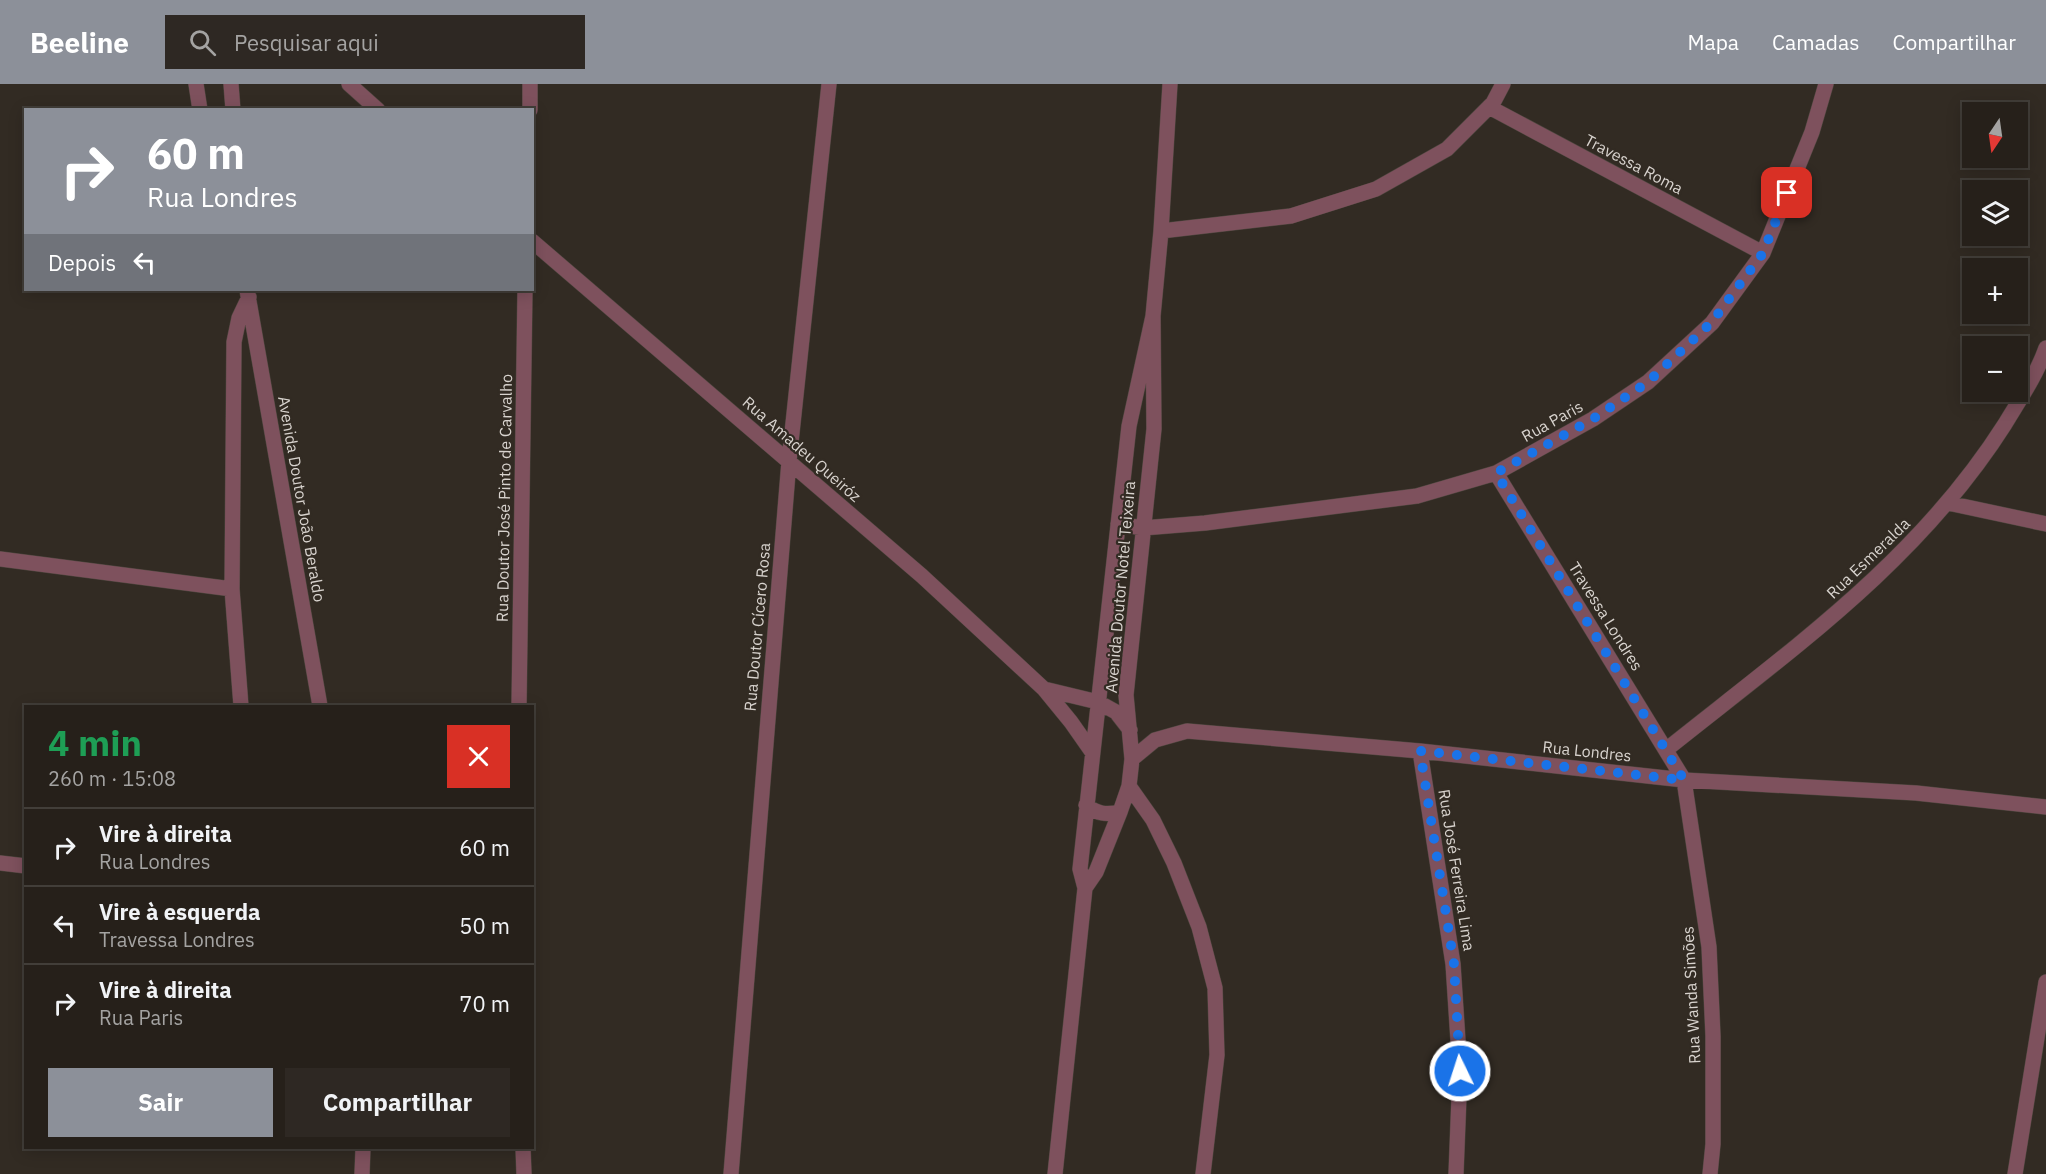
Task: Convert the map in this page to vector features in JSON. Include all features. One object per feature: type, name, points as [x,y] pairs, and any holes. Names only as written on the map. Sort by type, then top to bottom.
[{"type":"street","points":[[196,84],[200,108]]},
{"type":"street","points":[[231,84],[233,108]]},
{"type":"street","points":[[349,84],[376,108]]},
{"type":"street","points":[[530,84],[530,108]]},
{"type":"street","name":"Rua Doutor Cícero Rosa","points":[[731,1174],[789,461],[829,84]]},
{"type":"street","name":"Avenida Doutor Notel Teixeira","points":[[1085,888],[1096,872],[1120,812],[1129,786],[1132,759],[1126,695],[1154,429],[1153,316],[1170,84]]},
{"type":"street","points":[[1161,231],[1291,216],[1376,189],[1447,149],[1493,103],[1503,84]]},
{"type":"street","name":"Rua Paris","points":[[1118,524],[1143,528],[1205,523],[1417,496],[1496,473],[1593,419],[1648,382],[1712,322],[1763,253],[1812,132],[1826,84]]},
{"type":"street","name":"Travessa Roma","points":[[1489,107],[1763,253]]},
{"type":"street","name":"Rua Amadeu Queiróz","points":[[534,244],[922,576],[1044,689],[1092,752]]},
{"type":"street","name":"Rua Doutor José Pinto de Carvalho","points":[[519,705],[525,291]]},
{"type":"street","name":"Avenida Doutor João Beraldo","points":[[241,705],[232,589],[234,342],[248,293]]},
{"type":"street","name":"Avenida Doutor João Beraldo","points":[[248,293],[320,705]]},
{"type":"street","name":"Avenida Doutor Notel Teixeira","points":[[1055,1174],[1085,888],[1080,869],[1086,804],[1129,426],[1153,316]]},
{"type":"street","name":"Rua Esmeralda","points":[[1667,749],[1844,608],[1901,554],[1948,503],[1992,444],[2039,370],[2046,348]]},
{"type":"street","name":"Travessa Londres","points":[[1496,473],[1684,780]]},
{"type":"street","points":[[1948,503],[2046,524]]},
{"type":"street","points":[[0,559],[232,589]]},
{"type":"street","name":"Rua Amadeu Queiróz","points":[[1044,689],[1098,702]]},
{"type":"street","points":[[1098,702],[1116,712],[1131,731]]},
{"type":"street","name":"Rua Londres","points":[[1132,759],[1155,740],[1187,731],[1420,751],[1684,780],[1916,793],[2046,807]]},
{"type":"street","name":"Rua José Ferreira Lima","points":[[1420,751],[1454,964],[1460,1071],[1456,1174]]},
{"type":"street","name":"Rua Wanda Simões","points":[[1684,780],[1710,947],[1713,1144],[1710,1174]]},
{"type":"street","points":[[1129,786],[1153,820],[1174,863],[1199,927],[1215,988],[1217,1055],[1203,1174]]},
{"type":"street","points":[[1086,804],[1095,812],[1109,814],[1120,812]]},
{"type":"street","points":[[0,863],[24,866]]},
{"type":"street","points":[[2015,1174],[2046,982]]},
{"type":"street","points":[[362,1174],[363,1149]]},
{"type":"street","points":[[523,1149],[524,1174]]},
{"type":"route","points":[[1460,1071],[1454,964],[1420,751],[1684,780],[1496,473],[1593,419],[1648,382],[1712,322],[1763,253],[1787,193]]}]
